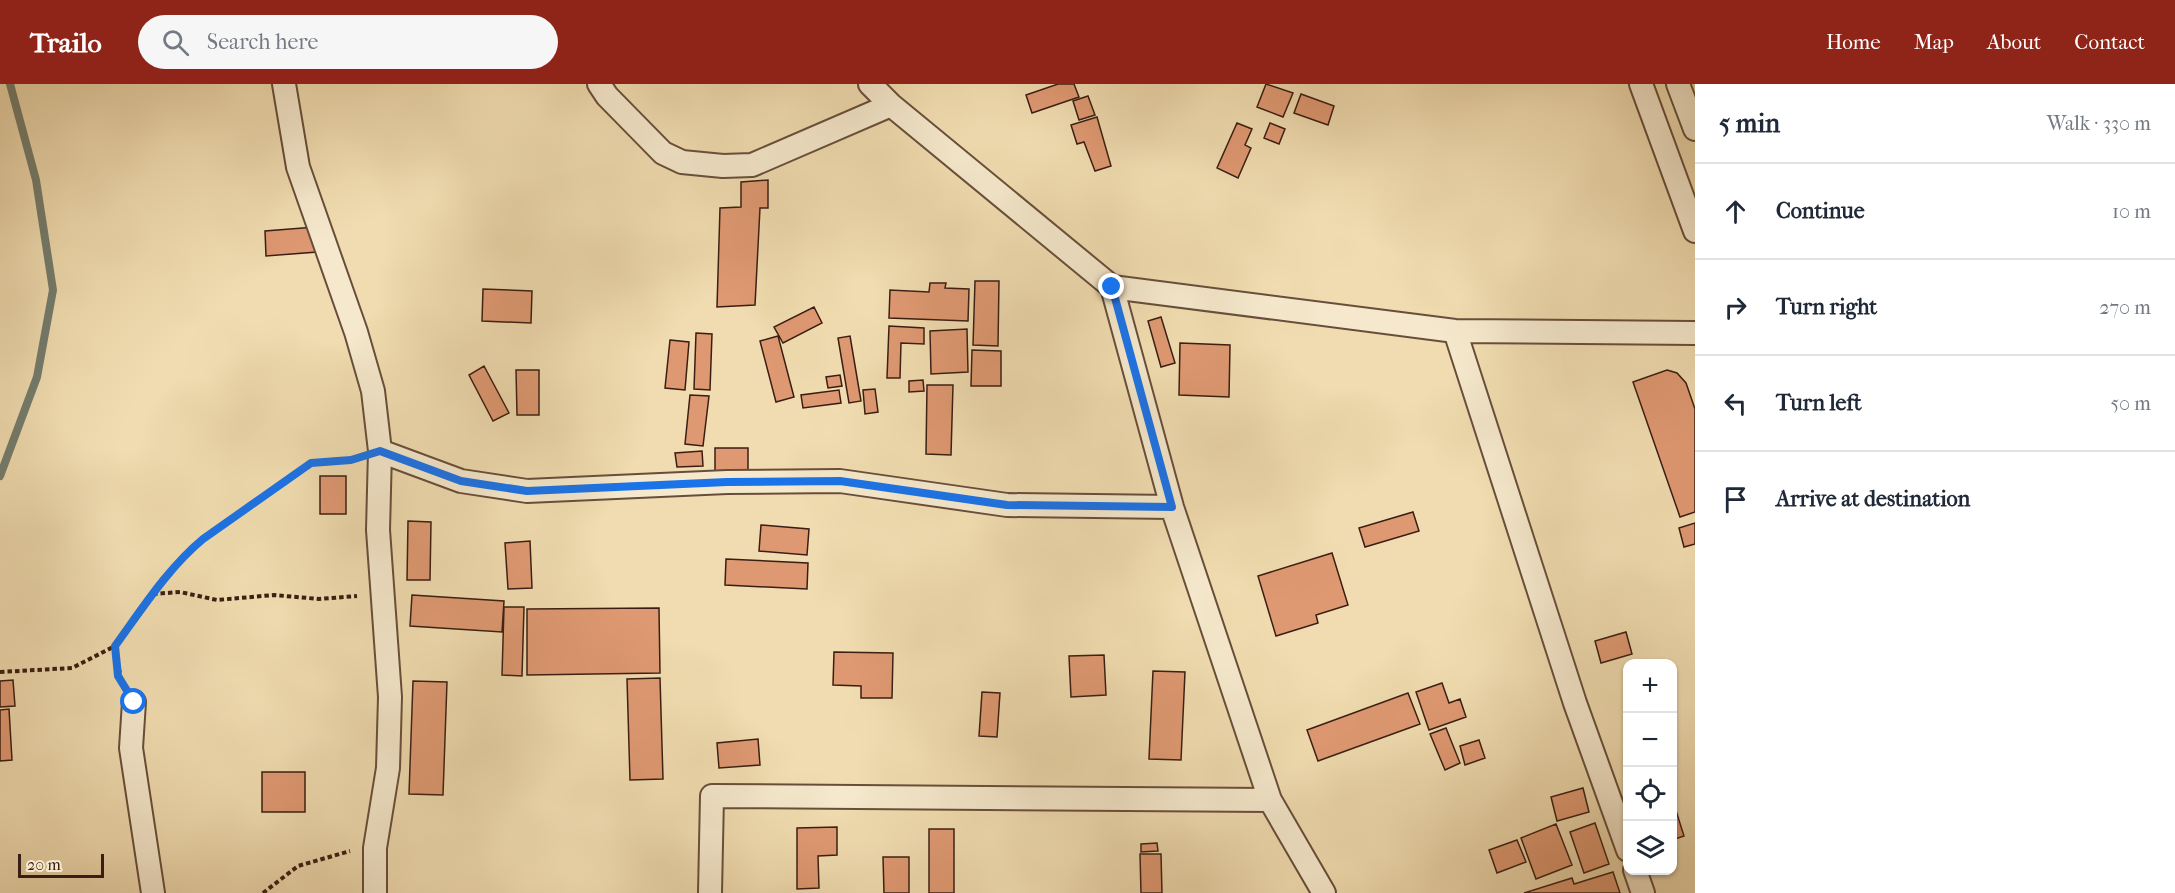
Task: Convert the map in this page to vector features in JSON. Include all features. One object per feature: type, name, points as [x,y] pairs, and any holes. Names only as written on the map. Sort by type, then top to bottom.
[{"type":"street","points":[[284,84],[298,167],[356,332],[373,391],[380,451],[378,530],[390,698],[388,768],[375,848],[375,893]]},
{"type":"street","points":[[599,84],[606,96],[663,153],[682,162],[723,166],[752,165],[891,105]]},
{"type":"street","points":[[870,84],[891,105],[1112,287],[1455,331],[1695,333]]},
{"type":"street","points":[[1641,84],[1695,231]]},
{"type":"street","points":[[1678,84],[1695,129]]},
{"type":"street","points":[[1112,287],[1172,507],[1270,800],[1324,893]]},
{"type":"street","points":[[1455,331],[1575,703],[1623,836]]},
{"type":"street","points":[[380,451],[461,481],[527,491],[727,482],[840,481],[1007,505],[1172,507]]},
{"type":"street","points":[[134,702],[131,748],[153,893]]},
{"type":"street","points":[[710,893],[712,796],[1270,800]]},
{"type":"street","points":[[1637,875],[1643,893]]},
{"type":"path","points":[[0,672],[72,668],[115,646],[152,594],[188,551],[203,539],[311,463],[351,460],[380,451]]},
{"type":"path","points":[[152,594],[180,592],[217,600],[274,595],[319,599],[360,596],[384,598]]},
{"type":"path","points":[[115,646],[118,676],[134,702]]},
{"type":"path","points":[[263,893],[298,866],[347,852],[375,848]]},
{"type":"building","points":[[1058,84],[1074,84],[1079,97],[1032,113],[1026,95]]},
{"type":"building","points":[[1266,84],[1293,93],[1283,117],[1257,107]]},
{"type":"building","points":[[1301,94],[1334,106],[1328,125],[1294,113]]},
{"type":"building","points":[[1088,96],[1095,115],[1079,120],[1073,101]]},
{"type":"building","points":[[1097,117],[1111,166],[1095,171],[1084,142],[1077,144],[1071,125]]},
{"type":"building","points":[[1237,123],[1252,129],[1245,145],[1251,148],[1238,178],[1217,168]]},
{"type":"building","points":[[1270,123],[1285,129],[1279,144],[1264,138]]},
{"type":"building","points":[[768,180],[768,208],[760,208],[755,305],[717,307],[720,208],[741,207],[741,182]]},
{"type":"building","points":[[315,227],[317,252],[266,256],[265,231]]},
{"type":"building","points":[[975,281],[999,281],[998,346],[973,345]]},
{"type":"building","points":[[930,283],[946,283],[945,288],[969,289],[968,321],[889,318],[890,290],[929,292]]},
{"type":"building","points":[[483,289],[532,291],[531,323],[482,321]]},
{"type":"building","points":[[814,307],[822,323],[783,343],[774,327]]},
{"type":"building","points":[[1161,317],[1175,363],[1161,367],[1148,321]]},
{"type":"building","points":[[889,326],[924,328],[924,344],[901,343],[900,378],[887,378]]},
{"type":"building","points":[[967,329],[968,372],[931,374],[930,331]]},
{"type":"building","points":[[696,333],[712,334],[710,390],[694,389]]},
{"type":"building","points":[[778,336],[794,397],[776,402],[760,341]]},
{"type":"building","points":[[850,336],[861,401],[849,403],[838,338]]},
{"type":"building","points":[[670,340],[689,342],[685,390],[665,388]]},
{"type":"building","points":[[1180,343],[1230,345],[1229,397],[1179,395]]},
{"type":"building","points":[[972,350],[1001,351],[1001,386],[971,386]]},
{"type":"building","points":[[484,366],[509,413],[493,421],[469,375]]},
{"type":"building","points":[[516,370],[539,370],[539,415],[517,415]]},
{"type":"building","points":[[1667,370],[1677,373],[1686,383],[1695,409],[1695,512],[1680,517],[1633,382]]},
{"type":"building","points":[[840,375],[842,386],[828,388],[826,377]]},
{"type":"building","points":[[923,380],[924,391],[909,392],[909,381]]},
{"type":"building","points":[[927,385],[953,385],[951,455],[926,454]]},
{"type":"building","points":[[875,389],[878,412],[865,414],[863,390]]},
{"type":"building","points":[[839,390],[841,403],[803,408],[801,395]]},
{"type":"building","points":[[690,395],[709,396],[703,446],[685,444]]},
{"type":"building","points":[[715,448],[748,448],[748,472],[715,471]]},
{"type":"building","points":[[702,451],[703,466],[677,467],[675,453]]},
{"type":"building","points":[[320,476],[346,476],[346,514],[320,514]]},
{"type":"building","points":[[1413,512],[1419,531],[1365,547],[1359,528]]},
{"type":"building","points":[[408,521],[431,522],[430,580],[407,580]]},
{"type":"building","points":[[1695,523],[1695,544],[1684,547],[1679,528]]},
{"type":"building","points":[[761,525],[809,529],[807,555],[759,551]]},
{"type":"building","points":[[530,541],[532,588],[508,589],[505,543]]},
{"type":"building","points":[[1332,553],[1348,605],[1316,615],[1318,623],[1276,636],[1258,576]]},
{"type":"building","points":[[726,559],[808,563],[807,589],[725,585]]},
{"type":"building","points":[[412,595],[504,601],[502,632],[410,626]]},
{"type":"building","points":[[504,607],[524,607],[522,676],[502,675]]},
{"type":"building","points":[[659,608],[660,673],[527,675],[527,609]]},
{"type":"building","points":[[1626,632],[1632,654],[1601,663],[1595,641]]},
{"type":"building","points":[[834,652],[893,653],[892,698],[861,698],[861,686],[833,685]]},
{"type":"building","points":[[1104,655],[1106,695],[1071,697],[1069,656]]},
{"type":"building","points":[[1153,671],[1185,672],[1181,760],[1149,759]]},
{"type":"building","points":[[660,678],[663,779],[630,780],[627,679]]},
{"type":"building","points":[[13,680],[15,706],[0,707],[0,681]]},
{"type":"building","points":[[413,681],[447,682],[443,795],[409,794]]},
{"type":"building","points":[[1442,683],[1449,703],[1460,699],[1466,717],[1429,730],[1416,692]]},
{"type":"building","points":[[982,692],[1000,693],[997,737],[979,736]]},
{"type":"building","points":[[1408,693],[1420,724],[1318,761],[1307,730]]},
{"type":"building","points":[[9,709],[12,760],[0,761],[0,710]]},
{"type":"building","points":[[1446,728],[1460,763],[1445,770],[1430,734]]},
{"type":"building","points":[[758,739],[760,765],[719,768],[717,743]]},
{"type":"building","points":[[1479,740],[1485,758],[1465,765],[1460,746]]},
{"type":"building","points":[[262,772],[305,772],[305,812],[262,812]]},
{"type":"building","points":[[1583,788],[1589,812],[1557,821],[1551,797]]},
{"type":"building","points":[[1677,814],[1684,836],[1677,838]]},
{"type":"building","points":[[1595,823],[1609,864],[1584,873],[1570,832]]},
{"type":"building","points":[[1556,824],[1572,865],[1536,879],[1521,838]]},
{"type":"building","points":[[837,827],[837,855],[818,856],[819,888],[797,889],[797,828]]},
{"type":"building","points":[[929,829],[954,829],[954,893],[929,893]]},
{"type":"building","points":[[1517,840],[1526,862],[1497,873],[1489,850]]},
{"type":"building","points":[[1157,843],[1158,851],[1141,852],[1141,844]]},
{"type":"building","points":[[1140,854],[1161,854],[1162,893],[1141,893]]},
{"type":"building","points":[[883,857],[909,857],[909,893],[884,893]]},
{"type":"building","points":[[1613,872],[1620,893],[1524,893],[1572,878],[1574,884]]},
{"type":"waterway","points":[[0,476],[37,377],[53,290],[36,180],[10,84]]},
{"type":"route","points":[[134,702],[118,676],[115,646],[152,594],[188,551],[311,463],[351,460],[380,451],[461,481],[527,491],[612,489],[727,482],[840,481],[1007,505],[1172,507],[1112,287]]}]
